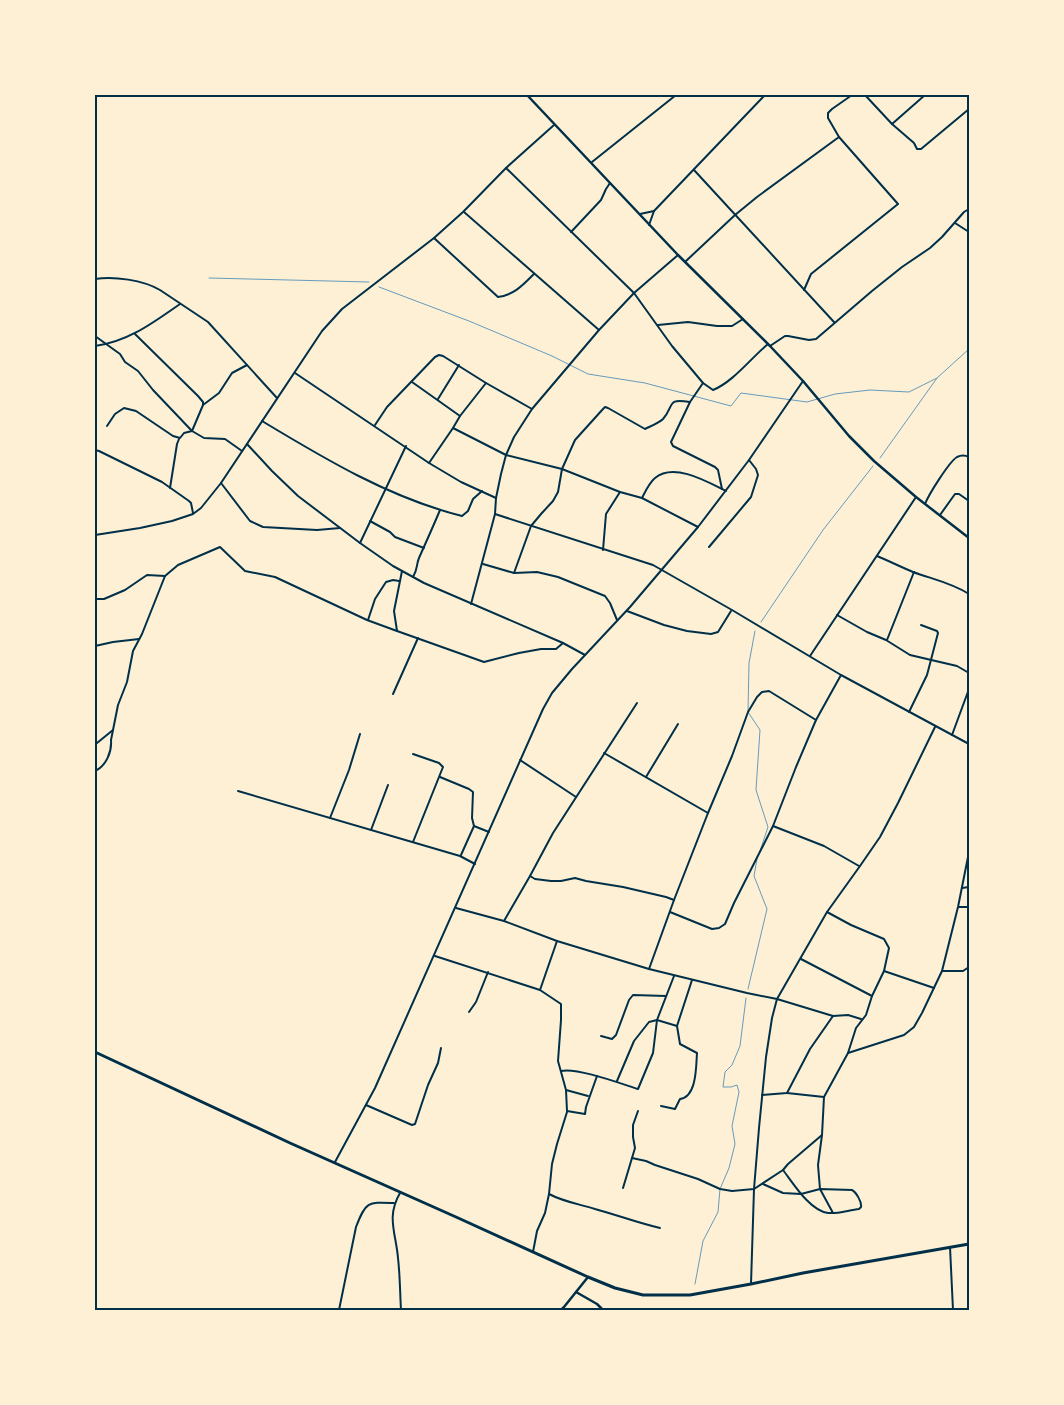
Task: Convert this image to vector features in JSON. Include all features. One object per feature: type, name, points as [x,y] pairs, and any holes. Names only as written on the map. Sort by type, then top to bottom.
[{"type":"highway","points":[[95,1052],[334,1163],[588,1277],[615,1288],[643,1295],[690,1295],[969,1244]]},
{"type":"street","points":[[527,95],[684,262],[769,345],[874,461],[916,497],[969,538]]},
{"type":"street","points":[[591,163],[675,95]]},
{"type":"street","points":[[649,224],[654,211],[764,95]]},
{"type":"street","points":[[804,290],[811,274],[898,204],[839,137],[828,118],[828,113],[832,109],[852,95]]},
{"type":"street","points":[[865,95],[892,124],[914,143],[917,149],[921,149],[969,109]]},
{"type":"street","points":[[892,124],[925,95]]},
{"type":"street","points":[[95,535],[172,521],[193,514],[202,508],[221,483],[322,331],[342,309],[434,238],[463,212],[506,168],[554,125]]},
{"type":"street","points":[[684,262],[757,196],[839,137]]},
{"type":"street","points":[[506,168],[634,292],[672,346],[703,383],[713,390],[722,386],[756,354],[785,336],[808,340],[816,339],[897,271],[930,248],[969,209]]},
{"type":"street","points":[[694,170],[834,322]]},
{"type":"street","points":[[571,232],[601,200],[610,183]]},
{"type":"street","points":[[640,214],[654,211]]},
{"type":"street","points":[[463,212],[599,330]]},
{"type":"street","points":[[954,223],[969,232]]},
{"type":"street","points":[[434,238],[498,297],[505,296],[520,288],[534,273]]},
{"type":"street","points":[[471,604],[495,514],[501,474],[506,455],[514,437],[532,408],[599,330],[634,292],[678,255]]},
{"type":"street","points":[[95,279],[104,277],[130,280],[160,290],[208,322],[277,398]]},
{"type":"street","points":[[95,346],[107,344],[135,334],[180,304]]},
{"type":"street","points":[[658,325],[688,322],[732,326],[743,319]]},
{"type":"street","points":[[135,334],[198,396],[203,405]]},
{"type":"street","points":[[95,336],[120,354],[125,362],[138,371],[153,390],[192,431],[204,438],[225,439],[242,451]]},
{"type":"street","points":[[374,426],[387,407],[439,355],[532,408]]},
{"type":"street","points":[[192,431],[203,405],[219,393],[232,373],[247,365]]},
{"type":"street","points":[[438,399],[459,365]]},
{"type":"street","points":[[294,373],[461,482],[496,498]]},
{"type":"street","points":[[334,1163],[375,1088],[435,956],[520,760],[552,693],[585,654],[627,611],[698,527],[749,460],[803,381]]},
{"type":"street","points":[[412,382],[460,416]]},
{"type":"street","points":[[429,462],[460,416],[486,383]]},
{"type":"street","points":[[703,383],[690,402],[671,442],[673,446],[715,466],[718,470],[722,489]]},
{"type":"street","points":[[514,573],[531,526],[553,502],[558,492],[562,469],[575,440],[605,407],[645,429],[662,420],[675,401],[690,402]]},
{"type":"street","points":[[107,426],[115,414],[124,408],[136,410],[173,436],[180,438]]},
{"type":"street","points":[[262,421],[331,462],[385,488],[440,510],[462,516],[468,511],[473,499],[482,492]]},
{"type":"street","points":[[453,428],[506,455],[562,469],[620,492],[642,498],[698,527]]},
{"type":"street","points":[[170,488],[177,444],[184,432],[192,431]]},
{"type":"street","points":[[247,444],[298,496],[360,543],[413,577],[585,654]]},
{"type":"street","points":[[360,543],[406,446]]},
{"type":"street","points":[[95,450],[156,479],[170,488],[191,503],[193,514]]},
{"type":"street","points":[[925,504],[933,487],[956,457],[964,455],[969,457]]},
{"type":"street","points":[[709,547],[751,497],[758,476],[756,468],[749,460]]},
{"type":"street","points":[[642,498],[654,478],[664,474],[679,472],[726,491]]},
{"type":"street","points":[[221,483],[250,521],[263,527],[317,530],[340,528]]},
{"type":"street","points":[[603,550],[606,514],[620,492]]},
{"type":"street","points":[[940,515],[955,494],[959,494],[969,501]]},
{"type":"street","points":[[810,656],[916,497]]},
{"type":"street","points":[[413,577],[440,510]]},
{"type":"street","points":[[495,514],[653,565],[841,675],[969,744]]},
{"type":"street","points":[[370,520],[395,537],[424,548]]},
{"type":"street","points":[[95,771],[102,768],[108,758],[112,745],[118,705],[128,677],[133,651],[165,576],[178,565],[220,547],[245,571],[275,577],[367,620],[484,662],[519,652],[556,649],[563,643]]},
{"type":"street","points":[[877,556],[964,590],[969,594]]},
{"type":"street","points":[[482,564],[514,573],[537,572],[558,576],[605,596],[617,620]]},
{"type":"street","points":[[397,631],[394,611],[402,570]]},
{"type":"street","points":[[886,640],[914,572]]},
{"type":"street","points":[[95,599],[104,599],[125,590],[147,575],[165,576]]},
{"type":"street","points":[[367,620],[375,599],[386,582],[399,581]]},
{"type":"street","points":[[627,611],[670,627],[711,634],[718,632],[732,610]]},
{"type":"street","points":[[837,615],[867,632],[886,640],[910,655],[957,666],[969,673]]},
{"type":"street","points":[[910,712],[927,675],[938,632],[921,625]]},
{"type":"street","points":[[393,694],[418,638]]},
{"type":"street","points":[[95,646],[139,639]]},
{"type":"street","points":[[670,912],[712,929],[719,928],[725,924],[773,826],[816,720],[841,675]]},
{"type":"street","points":[[952,736],[969,689]]},
{"type":"street","points":[[649,969],[748,712],[757,697],[762,692],[769,691],[816,720]]},
{"type":"street","points":[[504,921],[553,833],[636,703]]},
{"type":"street","points":[[646,777],[678,724]]},
{"type":"street","points":[[751,1284],[754,1189],[762,1095],[772,1018],[777,999],[826,912],[880,837],[935,727]]},
{"type":"street","points":[[95,742],[113,730]]},
{"type":"street","points":[[330,818],[349,770],[360,734]]},
{"type":"street","points":[[603,753],[708,813]]},
{"type":"street","points":[[412,842],[443,767],[439,763],[413,754]]},
{"type":"street","points":[[520,760],[576,797]]},
{"type":"street","points":[[440,777],[474,792],[472,818],[474,826],[460,856]]},
{"type":"street","points":[[371,830],[388,784]]},
{"type":"street","points":[[238,791],[460,856],[475,864]]},
{"type":"street","points":[[474,826],[489,832]]},
{"type":"street","points":[[773,826],[824,846],[860,866]]},
{"type":"street","points":[[848,1053],[904,1035],[914,1027],[942,970],[958,907],[969,852]]},
{"type":"street","points":[[530,876],[536,879],[551,881],[574,878],[666,896],[674,900]]},
{"type":"street","points":[[962,888],[969,888]]},
{"type":"street","points":[[958,907],[969,907]]},
{"type":"street","points":[[456,908],[504,921],[557,941],[674,976],[777,999],[833,1016],[852,1016],[862,1019]]},
{"type":"street","points":[[826,912],[851,926],[884,939],[889,948],[884,972],[872,996],[866,1015],[856,1028],[848,1053],[824,1097],[818,1165],[820,1189],[833,1213]]},
{"type":"street","points":[[540,990],[557,941]]},
{"type":"street","points":[[435,956],[540,990],[561,1004],[558,1061],[566,1090],[567,1111],[552,1164],[545,1213],[537,1231],[533,1252]]},
{"type":"street","points":[[800,958],[872,996]]},
{"type":"street","points":[[942,970],[964,971],[969,967]]},
{"type":"street","points":[[469,1012],[476,1002],[488,972]]},
{"type":"street","points":[[884,972],[934,988]]},
{"type":"street","points":[[561,1071],[565,1070],[597,1076],[638,1089],[653,1053],[658,1020],[674,976]]},
{"type":"street","points":[[661,1106],[675,1108],[680,1099],[690,1094],[693,1086],[697,1053],[680,1044],[677,1026],[692,980]]},
{"type":"street","points":[[601,1036],[612,1039],[616,1035],[629,1000],[634,996],[666,996]]},
{"type":"street","points":[[787,1093],[810,1049],[833,1016]]},
{"type":"street","points":[[616,1082],[634,1041],[649,1022],[658,1020],[677,1026]]},
{"type":"street","points":[[366,1105],[415,1124],[428,1085],[438,1063],[441,1048]]},
{"type":"street","points":[[567,1111],[586,1114],[589,1096],[597,1076]]},
{"type":"street","points":[[566,1090],[589,1096]]},
{"type":"street","points":[[762,1095],[787,1093],[824,1097]]},
{"type":"street","points":[[623,1188],[635,1148],[632,1137],[633,1125],[638,1111]]},
{"type":"street","points":[[632,1158],[698,1179],[720,1189],[732,1191],[754,1189],[783,1170],[822,1135]]},
{"type":"street","points":[[762,1184],[783,1194],[801,1194],[820,1189],[852,1190],[862,1204],[859,1209],[833,1213],[818,1210],[801,1194],[783,1170]]},
{"type":"street","points":[[400,1193],[394,1203],[392,1223],[400,1273],[401,1310]]},
{"type":"street","points":[[549,1194],[560,1200],[660,1228]]},
{"type":"street","points":[[339,1310],[356,1227],[361,1214],[366,1207],[374,1202],[394,1203]]},
{"type":"street","points":[[950,1247],[953,1310]]},
{"type":"street","points":[[561,1310],[588,1277]]},
{"type":"street","points":[[576,1292],[597,1304],[603,1310]]},
{"type":"waterway","points":[[209,278],[369,282]]},
{"type":"waterway","points":[[379,287],[469,321],[552,356],[588,374],[645,383],[731,406],[741,393],[807,402],[835,394],[870,390],[909,392],[937,378]]},
{"type":"waterway","points":[[880,458],[937,378],[969,349]]},
{"type":"waterway","points":[[761,622],[823,530],[873,466]]},
{"type":"waterway","points":[[755,631],[749,663],[748,712],[760,730],[756,790],[768,827],[760,851]]},
{"type":"waterway","points":[[748,989],[767,909],[754,876],[757,859]]},
{"type":"waterway","points":[[695,1284],[703,1241],[718,1212],[720,1189],[729,1168],[735,1144],[732,1126],[739,1092],[737,1085],[723,1087],[725,1072],[732,1065],[740,1046],[746,998]]}]
